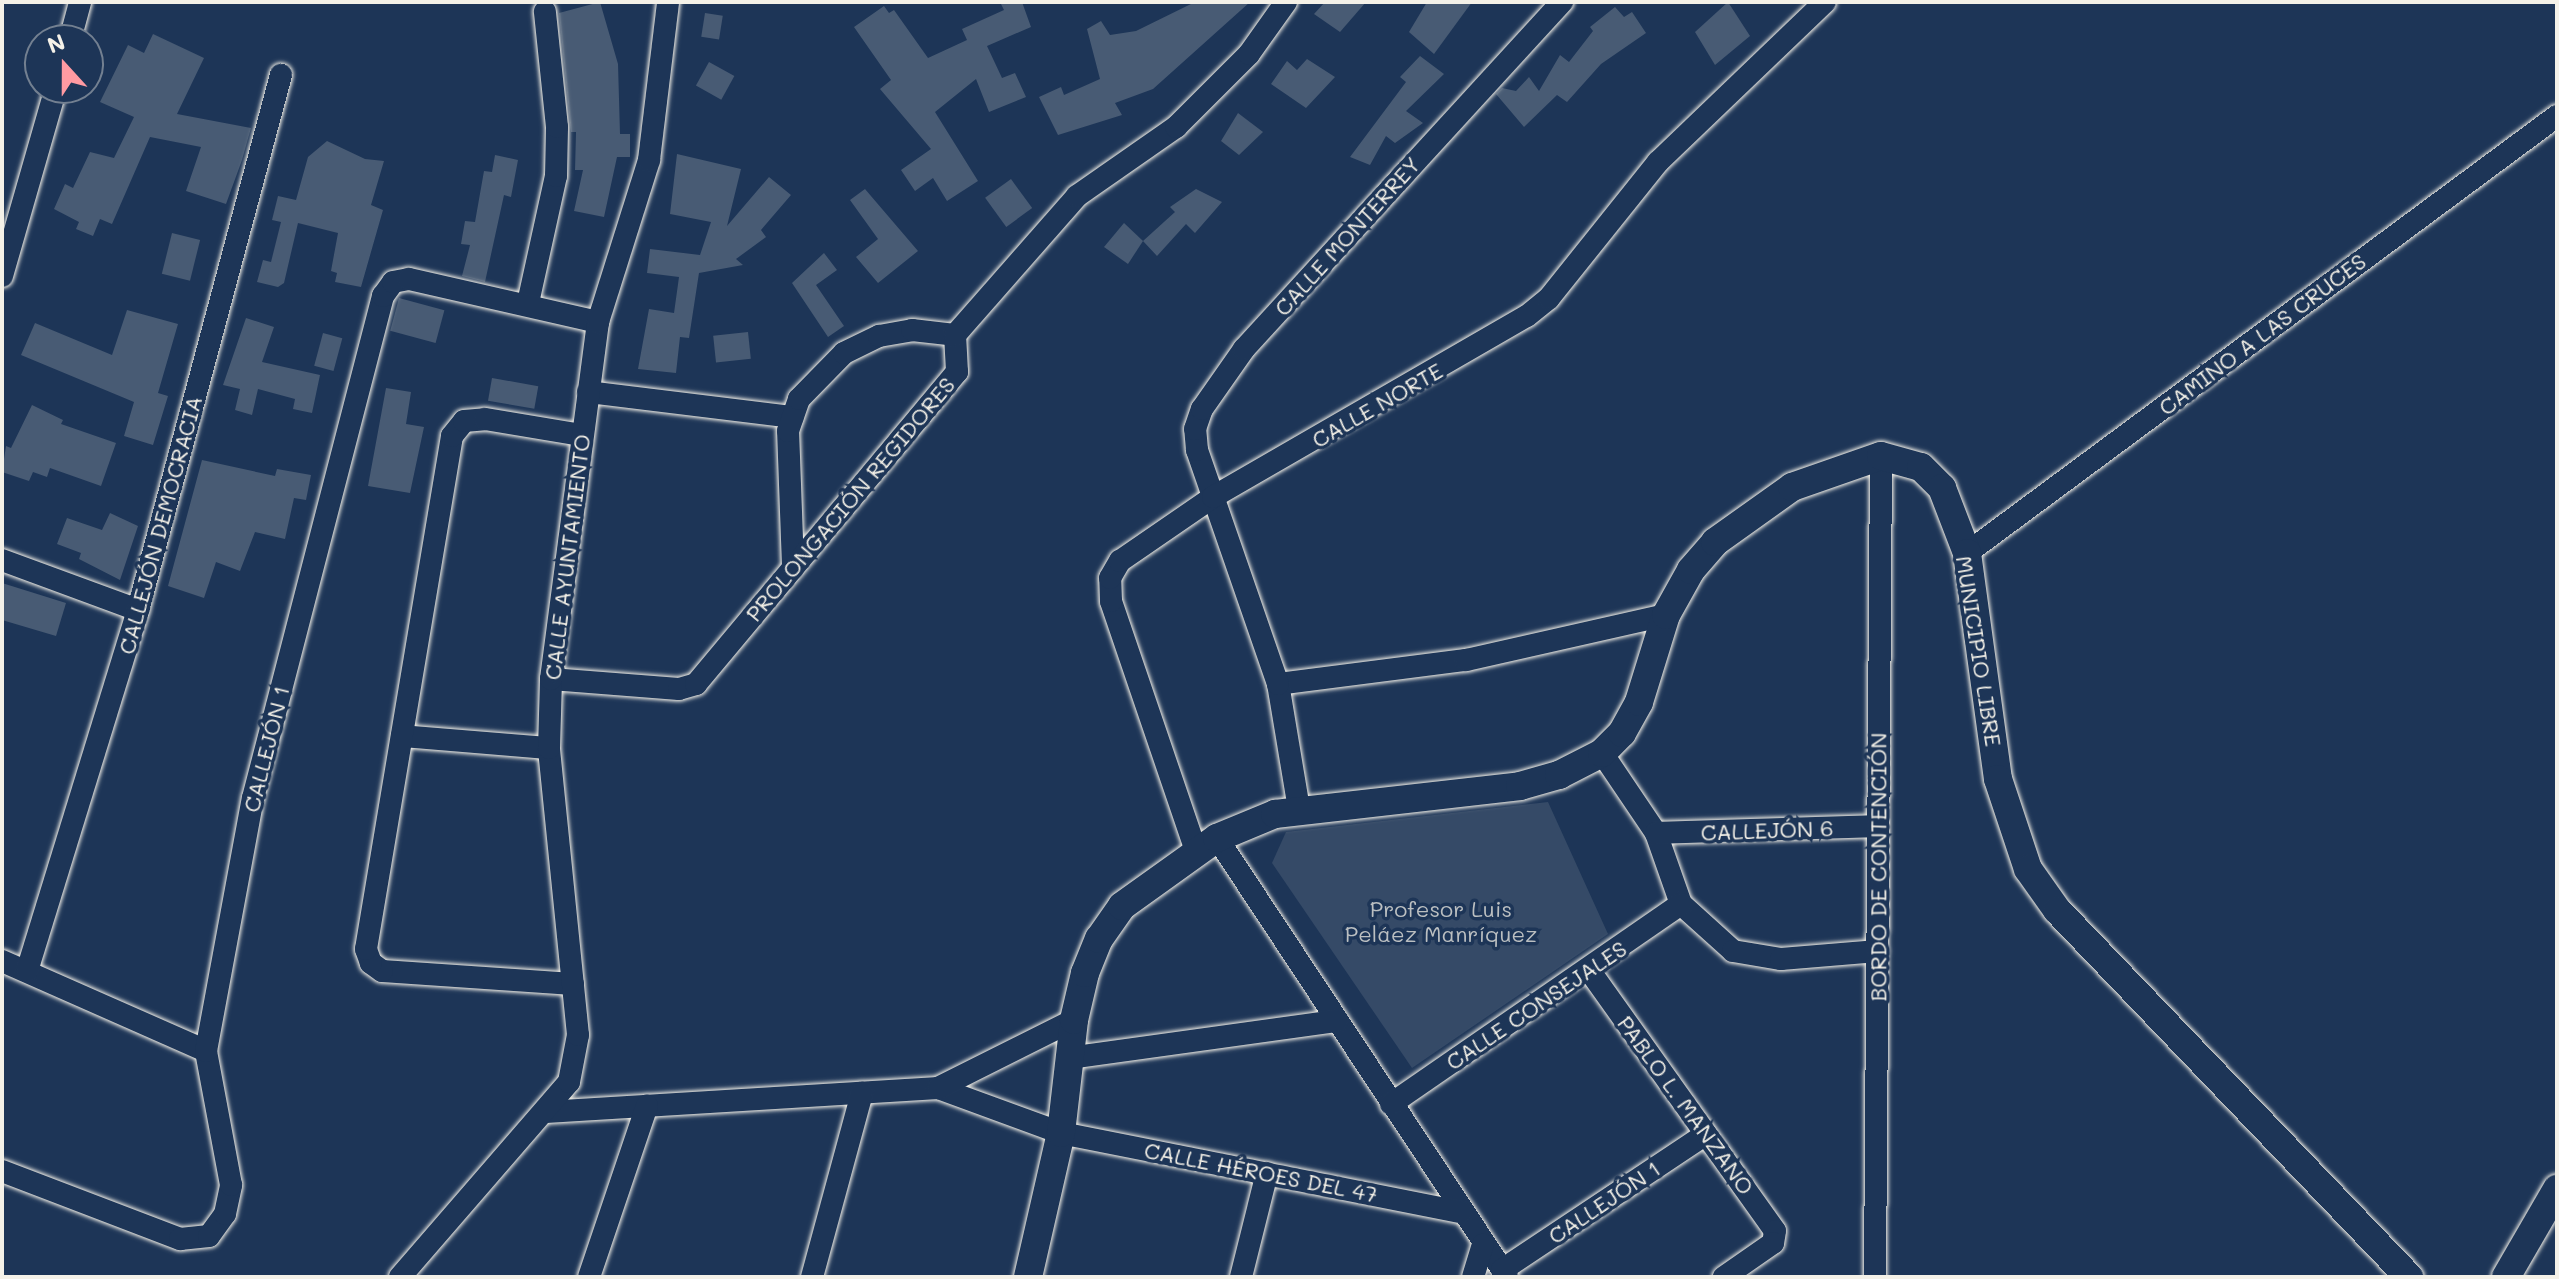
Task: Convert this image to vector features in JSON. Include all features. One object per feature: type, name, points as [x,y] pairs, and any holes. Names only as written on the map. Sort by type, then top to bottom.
[{"type":"street","points":[[74,24],[80,2]]},
{"type":"street","name":"CALLE AYUNTAMIENTO","points":[[400,1277],[569,1082],[578,1035],[549,748],[551,679],[598,322],[649,160],[668,2]]},
{"type":"street","points":[[793,566],[788,454],[792,417],[799,399],[844,353],[879,336],[912,330],[955,335],[1077,196],[1176,127],[1249,54],[1286,2]]},
{"type":"street","name":"CALLE MONTERREY","points":[[1299,809],[1278,684],[1213,497],[1195,429],[1210,397],[1244,349],[1562,2]]},
{"type":"street","name":"CALLE NORTE","points":[[1505,1274],[1337,1021],[1207,845],[1111,601],[1110,578],[1120,561],[1213,497],[1408,389],[1549,298],[1658,162],[1825,2]]},
{"type":"street","points":[[545,12],[557,127],[556,176],[528,303],[598,322]]},
{"type":"street","name":"CALLEJÓN DEMOCRACIA","points":[[27,971],[138,610],[281,75]]},
{"type":"street","points":[[2,276],[51,104]]},
{"type":"street","name":"CAMINO A LAS CRUCES","points":[[1967,553],[2557,116]]},
{"type":"street","name":"CALLEJÓN 1","points":[[2,1171],[180,1239],[209,1236],[225,1214],[231,1185],[206,1051],[253,798],[383,296],[393,282],[409,279],[528,303]]},
{"type":"street","name":"PROLONGACIÓN REGIDORES","points":[[551,679],[679,689],[696,684],[957,372],[955,335]]},
{"type":"street","points":[[588,392],[792,417]]},
{"type":"street","points":[[573,984],[382,971],[371,963],[366,949],[452,436],[464,421],[485,419],[582,435]]},
{"type":"street","points":[[1028,1277],[1061,1133],[1074,1020],[1099,939],[1122,906],[1207,845],[1299,809],[1520,786],[1559,775],[1602,753],[1622,733],[1639,702],[1666,615],[1691,570],[1715,542],[1792,487],[1881,456]]},
{"type":"street","name":"MUNICIPIO LIBRE","points":[[1881,456],[1921,467],[1942,488],[1967,553],[1998,779],[2028,869],[2057,910],[2409,1277]]},
{"type":"street","name":"BORDO DE CONTENCIÓN","points":[[1875,1277],[1881,456]]},
{"type":"street","points":[[2,560],[138,610]]},
{"type":"street","points":[[1278,684],[1466,660],[1666,615]]},
{"type":"street","points":[[402,736],[549,748]]},
{"type":"street","points":[[1602,753],[1656,833],[1681,904],[1733,951],[1757,958],[1878,951]]},
{"type":"street","name":"CALLEJÓN 6","points":[[1656,833],[1878,826]]},
{"type":"street","name":"CALLE CONSEJALES","points":[[1391,1104],[1681,904]]},
{"type":"street","points":[[2,961],[206,1051]]},
{"type":"street","name":"PABLO L. MANZANO","points":[[1589,970],[1770,1220],[1773,1243],[1724,1277]]},
{"type":"street","points":[[546,1112],[938,1088],[1074,1020]]},
{"type":"street","points":[[1069,1058],[1337,1021]]},
{"type":"street","name":"CALLE HÉROES DEL 47","points":[[938,1088],[1061,1133],[1461,1212]]},
{"type":"street","points":[[812,1277],[862,1093]]},
{"type":"street","points":[[589,1277],[647,1106]]},
{"type":"street","name":"CALLEJÓN 1","points":[[1505,1274],[1706,1134]]},
{"type":"street","points":[[1241,1277],[1267,1173]]},
{"type":"street","points":[[2506,1277],[2557,1189]]},
{"type":"street","points":[[1473,1277],[1483,1245]]},
{"type":"green space","name":"Profesor Luis Peláez Manríquez","points":[[1548,802],[1608,934],[1412,1068],[1272,863],[1286,832]]},
{"type":"building","points":[[600,2],[618,64],[620,134],[630,134],[630,157],[617,157],[604,217],[574,211],[583,170],[575,170],[576,132],[571,132],[559,13]]},
{"type":"building","points":[[1000,2],[1022,2],[1031,27],[987,46],[1002,78],[1015,73],[1026,97],[989,112],[976,79],[935,112],[978,181],[947,201],[933,178],[915,191],[901,170],[931,149],[880,89],[891,80],[854,27],[884,6],[889,13],[894,10],[928,58],[967,40],[962,29],[1004,10]]},
{"type":"building","points":[[1195,2],[1250,2],[1153,89],[1115,103],[1122,115],[1058,135],[1039,97],[1061,87],[1064,95],[1100,79],[1087,29],[1101,21],[1110,35],[1136,31]]},
{"type":"building","points":[[1325,2],[1366,2],[1340,32],[1314,14]]},
{"type":"building","points":[[1427,2],[1472,2],[1434,54],[1409,32]]},
{"type":"building","points":[[1728,2],[1750,36],[1715,65],[1695,32]]},
{"type":"building","points":[[1615,7],[1624,17],[1632,12],[1646,33],[1601,64],[1567,102],[1557,95],[1524,127],[1496,94],[1502,88],[1516,91],[1529,77],[1539,91],[1560,55],[1569,62],[1593,31],[1590,27]]},
{"type":"building","points":[[705,13],[723,16],[719,40],[701,37]]},
{"type":"building","points":[[153,34],[204,58],[177,114],[251,128],[226,204],[186,191],[201,147],[150,137],[112,224],[100,219],[93,236],[76,229],[79,222],[54,209],[65,184],[73,188],[90,152],[114,158],[134,117],[104,104],[104,94],[128,45],[144,53]]},
{"type":"building","points":[[1420,56],[1444,74],[1406,111],[1423,123],[1395,143],[1386,136],[1370,165],[1350,157],[1406,82],[1400,77]]},
{"type":"building","points":[[1307,59],[1335,77],[1306,108],[1271,84],[1287,61],[1297,70]]},
{"type":"building","points":[[709,62],[734,76],[721,100],[696,86]]},
{"type":"building","points":[[1238,113],[1263,132],[1239,155],[1221,141]]},
{"type":"building","points":[[327,141],[365,159],[384,161],[371,205],[383,210],[361,287],[335,282],[337,273],[331,271],[338,233],[298,223],[284,283],[278,287],[257,282],[263,260],[271,262],[281,222],[272,220],[278,196],[296,200],[308,157]]},
{"type":"building","points":[[677,154],[741,169],[727,226],[769,177],[791,195],[761,230],[766,237],[736,259],[743,265],[699,273],[689,338],[680,337],[676,373],[638,369],[649,309],[674,313],[679,277],[647,273],[650,249],[700,255],[711,222],[670,214]]},
{"type":"building","points":[[495,155],[518,160],[511,197],[504,195],[485,282],[462,276],[470,245],[461,244],[465,221],[475,222],[484,171],[492,172]]},
{"type":"building","points":[[1011,179],[1032,208],[1006,227],[985,198]]},
{"type":"building","points":[[865,189],[918,251],[878,283],[856,257],[878,239],[850,200]]},
{"type":"building","points":[[1196,189],[1222,202],[1195,233],[1186,224],[1157,256],[1143,241],[1175,212],[1170,207]]},
{"type":"building","points":[[1124,223],[1143,241],[1128,264],[1104,247]]},
{"type":"building","points":[[172,233],[200,240],[190,281],[162,274]]},
{"type":"building","points":[[824,253],[837,270],[816,285],[844,326],[828,337],[792,283]]},
{"type":"building","points":[[399,298],[444,310],[436,343],[390,331]]},
{"type":"building","points":[[127,310],[178,324],[158,393],[168,396],[153,445],[124,436],[134,402],[21,355],[35,323],[112,355]]},
{"type":"building","points":[[246,318],[274,327],[262,362],[320,375],[312,413],[293,409],[295,399],[258,389],[252,415],[235,410],[240,389],[223,385]]},
{"type":"building","points":[[748,332],[751,359],[716,363],[713,336]]},
{"type":"building","points":[[323,333],[342,338],[334,371],[314,366]]},
{"type":"building","points":[[492,378],[538,386],[534,409],[488,401]]},
{"type":"building","points":[[386,388],[411,392],[406,424],[424,427],[410,493],[368,486]]},
{"type":"building","points":[[32,405],[63,420],[61,424],[116,443],[101,486],[50,468],[47,477],[33,472],[29,481],[2,472],[6,446],[11,448]]},
{"type":"building","points":[[202,460],[275,476],[277,469],[311,475],[306,500],[294,498],[285,539],[255,532],[240,571],[216,562],[204,598],[168,586]]},
{"type":"building","points":[[110,513],[138,526],[120,580],[79,559],[81,553],[57,544],[67,518],[102,530]]},
{"type":"building","points":[[2,583],[66,603],[56,636],[2,620]]}]
